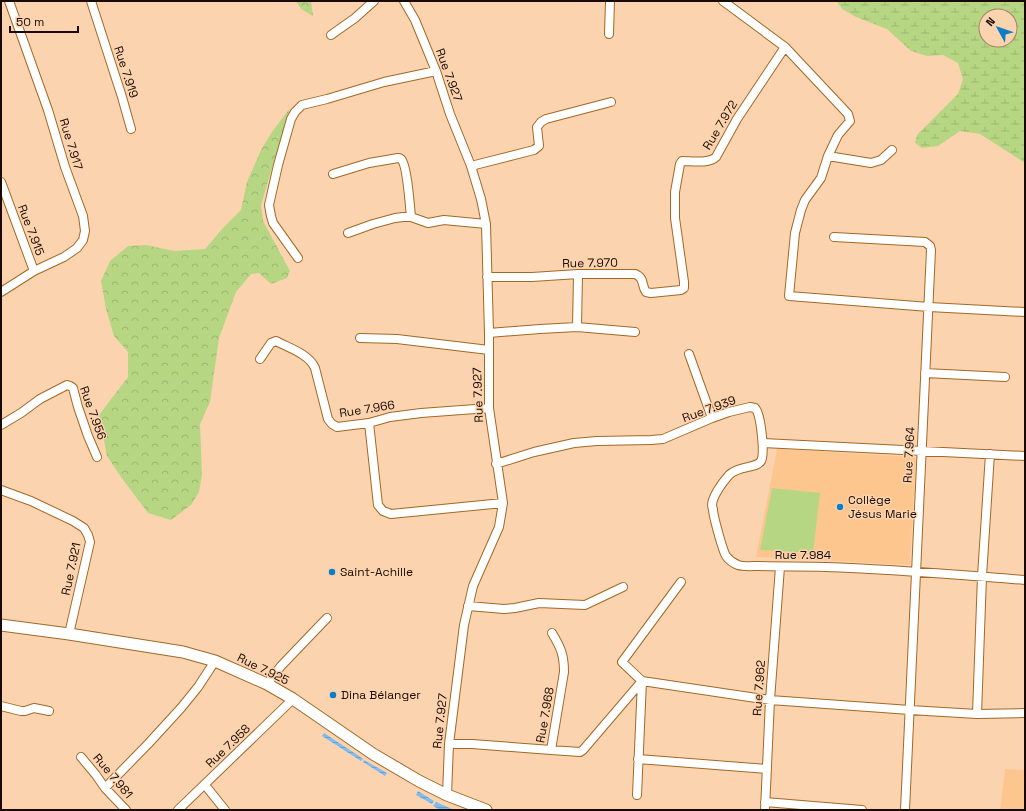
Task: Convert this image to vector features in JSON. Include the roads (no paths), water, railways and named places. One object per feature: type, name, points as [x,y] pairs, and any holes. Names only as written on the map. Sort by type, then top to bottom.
[{"type":"street","name":"Rue 7.917","points":[[9,1],[48,110],[65,167],[83,216],[85,231],[83,240],[77,248],[64,257],[34,271]]},
{"type":"street","name":"Rue 7.919","points":[[91,1],[131,128]]},
{"type":"street","points":[[331,35],[355,18],[374,1]]},
{"type":"street","name":"Rue 7.927","points":[[404,1],[415,20],[436,70],[450,114],[471,166],[481,198],[486,224],[490,333],[489,408],[496,464],[503,503],[499,527],[473,586],[468,606],[461,644],[449,744],[447,795]]},
{"type":"street","points":[[609,34],[610,1]]},
{"type":"street","points":[[723,1],[785,47],[850,117],[850,121],[838,135],[828,156],[821,178],[805,200],[801,210],[795,233],[789,296],[929,307],[1025,312]]},
{"type":"street","name":"Rue 7.972","points":[[681,290],[684,288],[684,282],[675,218],[675,192],[680,164],[682,161],[709,161],[716,157],[737,119],[785,47]]},
{"type":"street","points":[[298,258],[273,223],[269,205],[290,119],[295,112],[302,106],[327,100],[384,82],[436,70]]},
{"type":"street","points":[[471,166],[534,150],[539,146],[537,127],[541,122],[546,119],[611,102]]},
{"type":"street","points":[[828,156],[871,163],[881,160],[892,150]]},
{"type":"street","points":[[333,174],[369,164],[398,158],[401,159],[409,188],[411,217]]},
{"type":"street","name":"Rue 7.915","points":[[1,182],[34,271],[1,292]]},
{"type":"street","points":[[348,232],[395,218],[411,217],[428,222],[444,220],[486,224]]},
{"type":"street","name":"Rue 7.964","points":[[834,237],[926,242],[930,246],[929,307],[921,451],[906,810]]},
{"type":"street","points":[[577,327],[578,274]]},
{"type":"street","name":"Rue 7.970","points":[[487,278],[578,274],[636,274],[640,276],[646,292],[651,293],[681,290]]},
{"type":"street","points":[[490,333],[577,327],[635,332]]},
{"type":"street","points":[[360,338],[397,339],[489,350]]},
{"type":"street","name":"Rue 7.966","points":[[260,359],[271,343],[276,341],[300,353],[313,363],[328,419],[337,427],[369,423],[390,417],[421,413],[489,408]]},
{"type":"street","points":[[689,354],[712,418]]},
{"type":"street","points":[[925,373],[1005,377]]},
{"type":"street","name":"Rue 7.956","points":[[1,425],[40,399],[67,385],[73,388],[88,436],[97,457]]},
{"type":"street","name":"Rue 7.939","points":[[496,464],[534,452],[574,442],[663,439],[712,418],[750,407],[755,408],[758,411],[763,443]]},
{"type":"street","points":[[369,423],[378,505],[384,511],[390,514],[503,503]]},
{"type":"street","points":[[763,443],[1025,456]]},
{"type":"street","name":"Rue 7.984","points":[[763,443],[762,460],[759,464],[735,470],[730,474],[713,501],[712,508],[726,555],[732,562],[740,566],[876,568],[1025,580]]},
{"type":"street","points":[[977,714],[982,576],[990,454]]},
{"type":"street","name":"Rue 7.921","points":[[1,490],[31,501],[73,521],[84,528],[88,535],[90,542],[69,634]]},
{"type":"street","name":"Rue 7.962","points":[[765,806],[770,700],[780,567]]},
{"type":"street","points":[[681,582],[622,662],[642,681],[770,700],[977,714],[1025,713]]},
{"type":"street","points":[[468,606],[504,609],[539,603],[585,605],[623,587]]},
{"type":"street","points":[[267,684],[281,666],[327,618]]},
{"type":"street","name":"Rue 7.925","points":[[1,625],[183,652],[215,661],[267,684],[293,699],[373,754],[419,781],[447,795],[486,810]]},
{"type":"street","name":"Rue 7.968","points":[[449,744],[472,744],[552,750],[564,672],[564,660],[560,647],[552,633]]},
{"type":"street","points":[[104,788],[181,708],[198,687],[215,661]]},
{"type":"street","points":[[552,750],[580,752],[583,750],[642,681]]},
{"type":"street","points":[[637,795],[642,681]]},
{"type":"street","name":"Rue 7.958","points":[[178,810],[293,699]]},
{"type":"street","points":[[1,706],[21,711],[34,708],[49,711]]},
{"type":"street","name":"Rue 7.981","points":[[81,756],[104,788],[126,810]]},
{"type":"street","points":[[638,759],[767,769]]},
{"type":"street","points":[[205,785],[225,810]]},
{"type":"street","points":[[765,806],[862,810]]},
{"type":"water","points":[[324,733],[363,759],[361,761],[322,736]]},
{"type":"water","points":[[364,760],[387,773],[385,776],[363,762]]},
{"type":"water","points":[[418,791],[434,801],[432,804],[416,795]]},
{"type":"water","points":[[436,802],[452,809],[440,810],[433,806]]},
{"type":"place","name":"Collège Jésus Marie","points":[[840,507]]},
{"type":"place","name":"Saint-Achille","points":[[332,572]]},
{"type":"place","name":"Dina Bélanger","points":[[333,695]]}]
